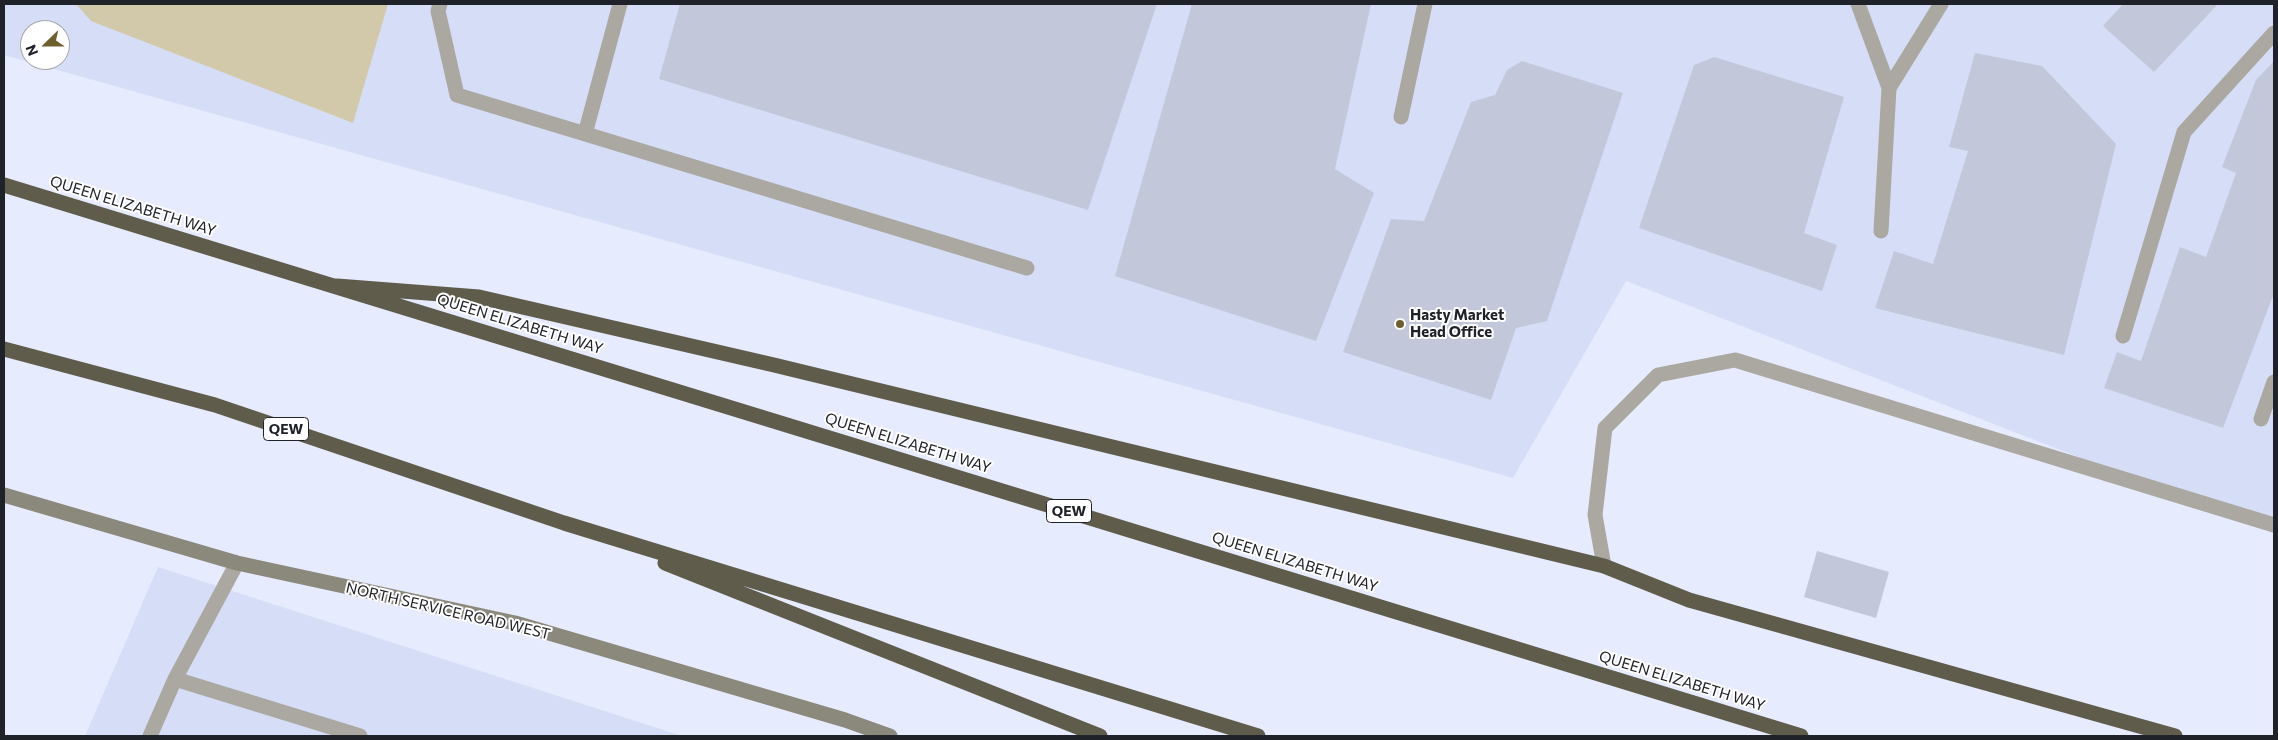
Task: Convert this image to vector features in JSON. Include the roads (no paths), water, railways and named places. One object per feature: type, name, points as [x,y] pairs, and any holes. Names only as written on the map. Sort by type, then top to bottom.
[{"type":"highway","name":"QUEEN ELIZABETH WAY","points":[[4,185],[1801,736]]},
{"type":"highway","points":[[337,286],[479,297],[774,365],[1604,566],[1689,600],[2175,736]]},
{"type":"highway","name":"QEW","points":[[4,349],[215,405],[564,523],[1258,736]]},
{"type":"highway","points":[[564,523],[1100,736]]},
{"type":"street","name":"NORTH SERVICE ROAD WEST","points":[[4,496],[237,563],[515,624],[835,718],[890,736]]},
{"type":"lane","points":[[440,4],[438,12],[457,96],[1027,268]]},
{"type":"lane","points":[[584,134],[620,4]]},
{"type":"lane","points":[[1401,117],[1424,4]]},
{"type":"lane","points":[[1858,4],[1889,88],[1881,231]]},
{"type":"lane","points":[[1889,88],[1941,4]]},
{"type":"lane","points":[[2123,336],[2184,132],[2274,33]]},
{"type":"lane","points":[[1604,566],[1595,515],[1605,428],[1658,375],[1735,360],[2274,525]]},
{"type":"lane","points":[[2261,419],[2274,382]]},
{"type":"lane","points":[[150,736],[175,678],[237,563]]},
{"type":"lane","points":[[175,678],[360,736]]},
{"type":"place","name":"Hasty Market Head Office","points":[[1400,324]]}]
